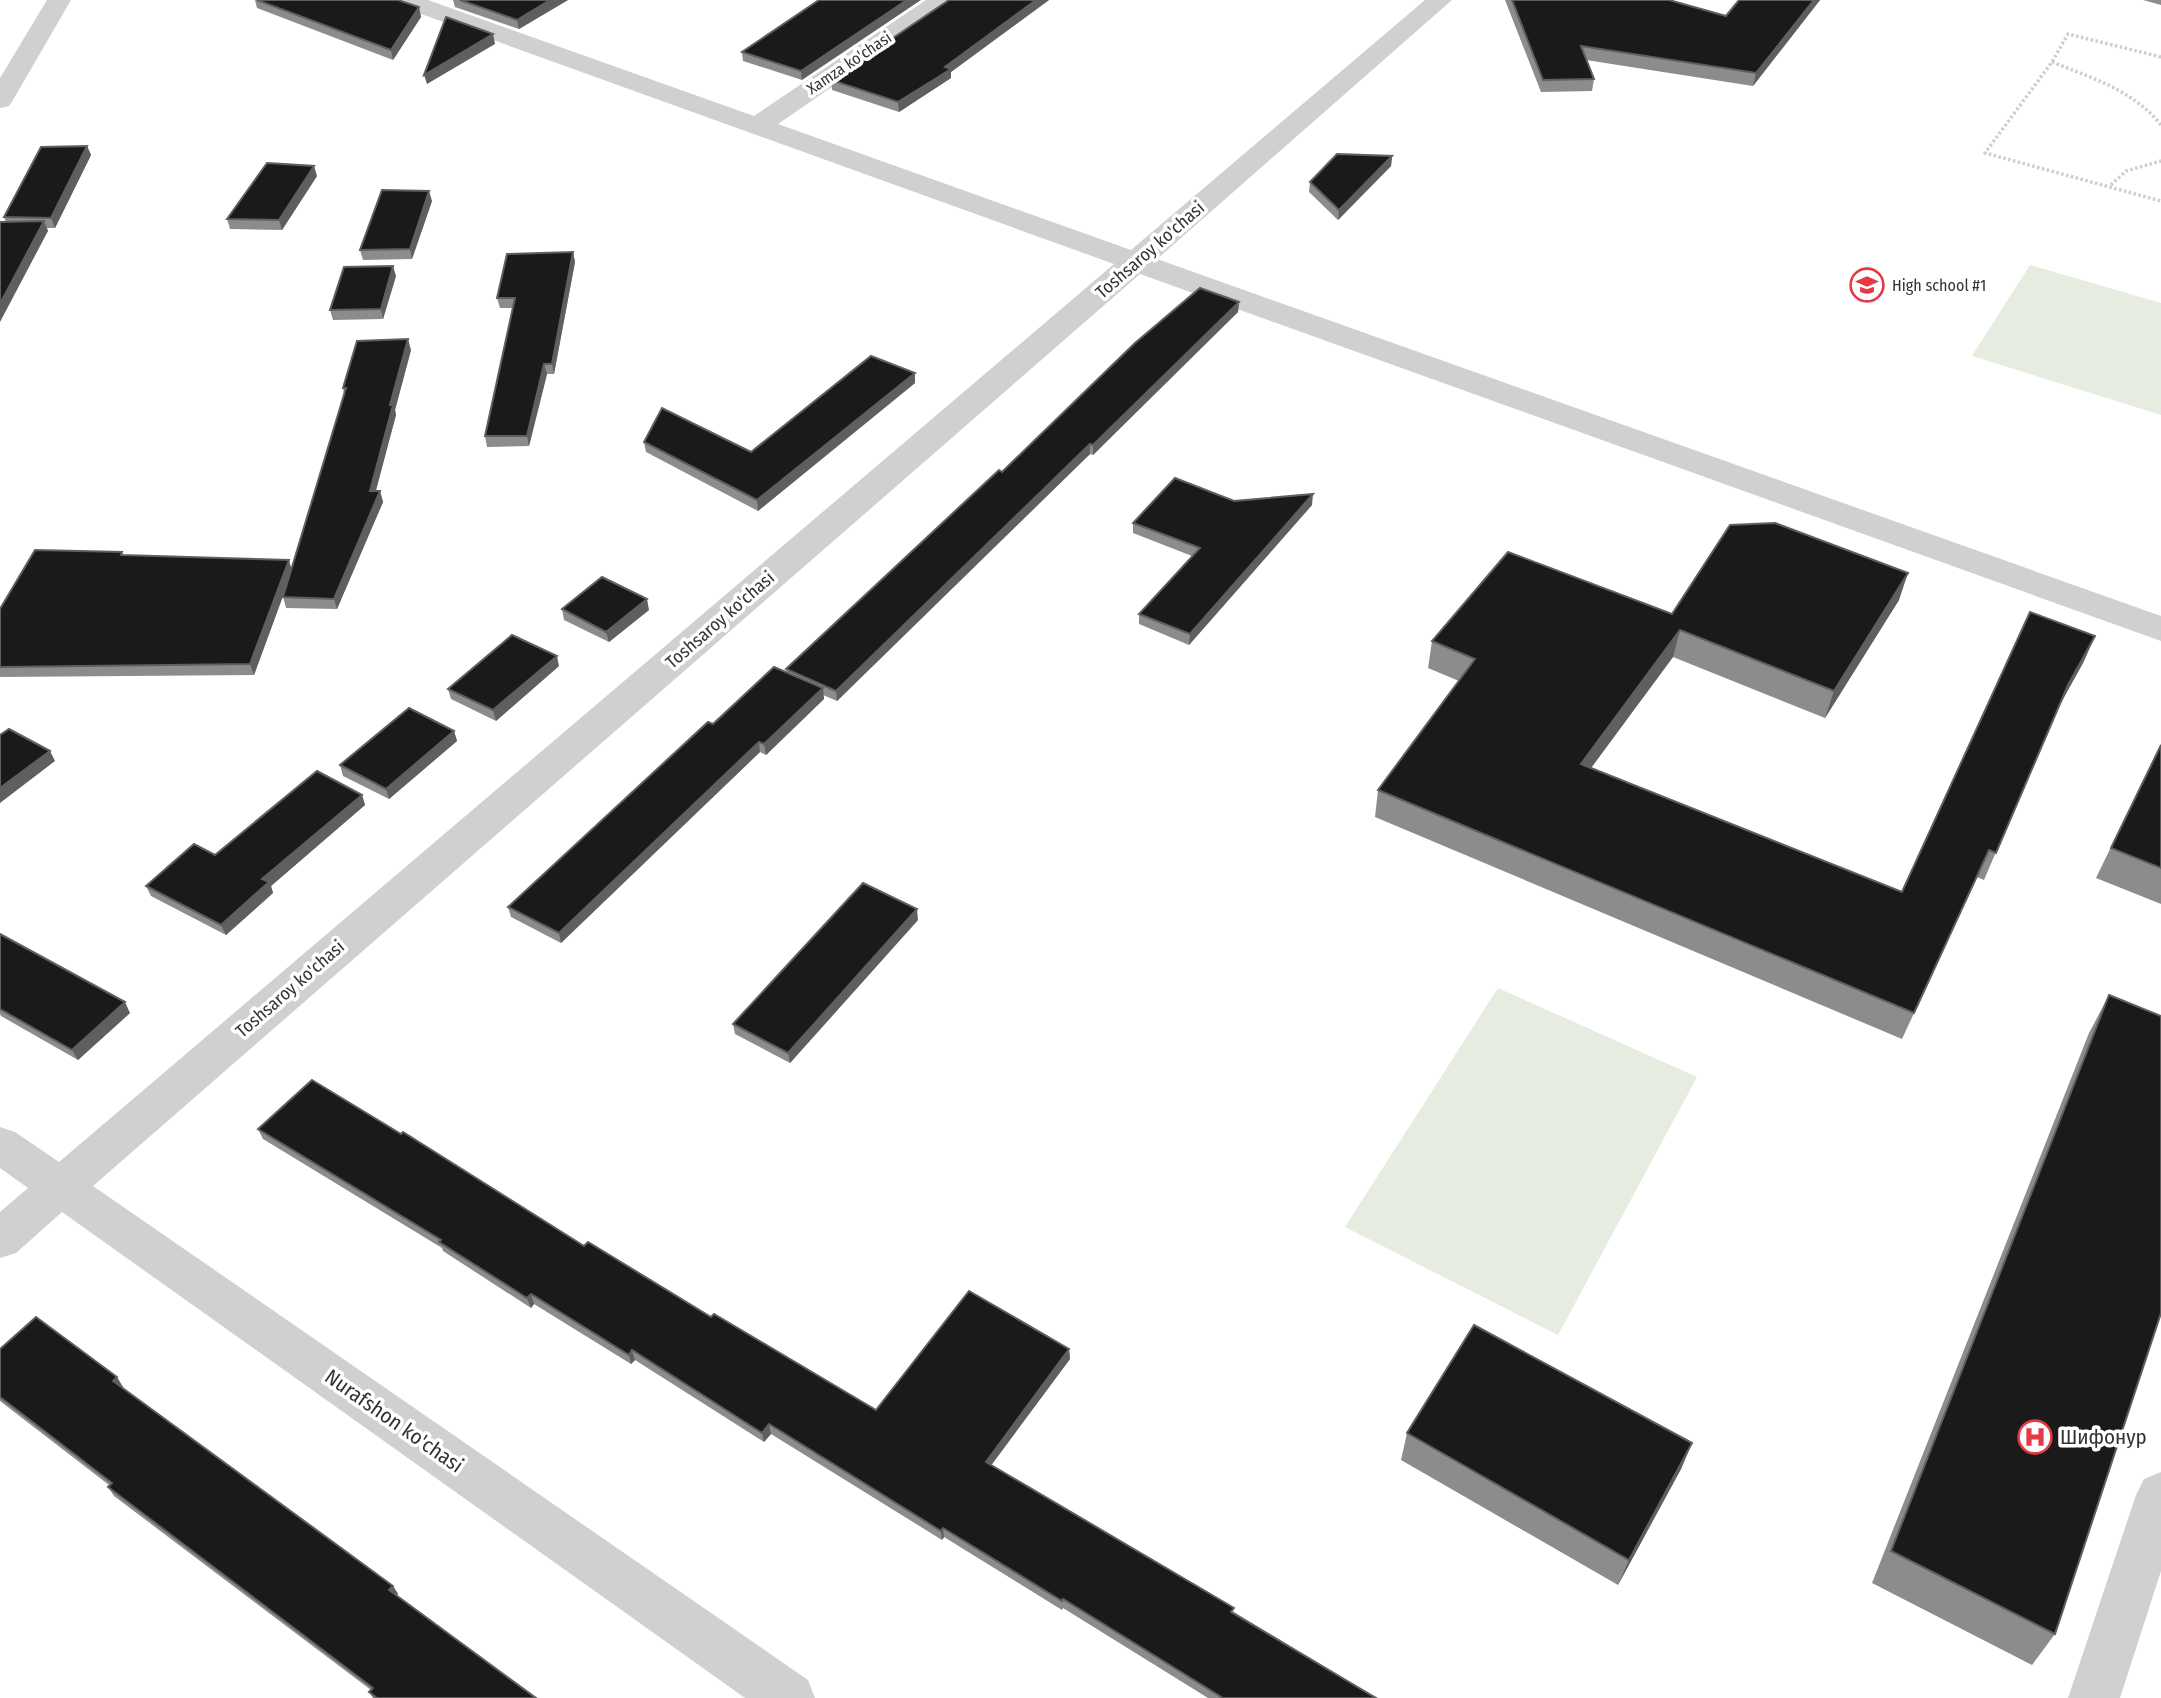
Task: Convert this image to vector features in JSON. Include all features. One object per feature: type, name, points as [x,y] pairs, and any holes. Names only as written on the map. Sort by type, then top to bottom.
[{"type":"street","points":[[0,100],[59,0]]},
{"type":"street","points":[[405,0],[447,6],[756,127],[1138,261],[2161,629]]},
{"type":"street","name":"Xamza ko'chasi","points":[[756,127],[942,0]]},
{"type":"street","name":"Toshsaroy ko'chasi","points":[[0,1239],[1440,0]]},
{"type":"street","name":"Nurafshon ko'chasi","points":[[0,1145],[789,1698]]},
{"type":"street","points":[[2094,1698],[2161,1495]]},
{"type":"path","points":[[2161,57],[2068,34],[2052,62],[1986,153],[2161,201]]},
{"type":"path","points":[[2052,62],[2121,91],[2155,116],[2161,125]]},
{"type":"path","points":[[2110,186],[2126,171],[2161,161]]},
{"type":"shaded area","points":[[2030,265],[2161,303],[2161,415],[1972,356]]},
{"type":"shaded area","points":[[1498,988],[1697,1077],[1558,1335],[1345,1227]]},
{"type":"building","points":[[257,0],[398,0],[419,7],[391,50]]},
{"type":"building","points":[[460,0],[550,0],[517,20]]},
{"type":"building","points":[[819,0],[907,0],[801,71],[742,52]]},
{"type":"building","points":[[949,0],[1036,0],[945,67],[951,69],[898,102],[831,80]]},
{"type":"building","points":[[1512,0],[1669,0],[1726,16],[1739,0],[1814,0],[1756,73],[1581,46],[1594,79],[1543,80]]},
{"type":"building","points":[[446,17],[493,34],[424,75]]},
{"type":"building","points":[[87,146],[51,218],[4,217],[41,147]]},
{"type":"building","points":[[1337,154],[1392,156],[1339,210],[1310,182]]},
{"type":"building","points":[[267,163],[314,166],[279,220],[227,219]]},
{"type":"building","points":[[382,190],[429,191],[410,249],[360,250]]},
{"type":"building","points":[[44,221],[0,304],[0,222]]},
{"type":"building","points":[[573,252],[552,364],[544,364],[527,436],[485,436],[515,298],[497,298],[507,254]]},
{"type":"building","points":[[393,266],[381,309],[330,310],[344,267]]},
{"type":"building","points":[[1200,288],[1239,302],[836,691],[786,669],[999,470],[1002,472],[1135,343]]},
{"type":"building","points":[[408,339],[370,491],[380,491],[334,599],[283,597],[346,388],[343,388],[357,341]]},
{"type":"building","points":[[871,356],[915,373],[757,500],[644,442],[662,408],[751,452]]},
{"type":"building","points":[[1175,478],[1234,501],[1313,494],[1190,634],[1139,614],[1200,548],[1133,523]]},
{"type":"building","points":[[1775,523],[1908,573],[1834,691],[1680,630],[1581,764],[1902,892],[2030,612],[2095,636],[2068,685],[1996,853],[1989,850],[1914,1013],[1378,790],[1475,659],[1432,641],[1508,552],[1672,614],[1730,525]]},
{"type":"building","points":[[35,550],[289,560],[250,664],[0,667],[0,609]]},
{"type":"building","points":[[602,577],[647,599],[606,632],[562,609]]},
{"type":"building","points":[[512,635],[557,656],[493,710],[448,689]]},
{"type":"building","points":[[774,667],[823,688],[764,744],[759,742],[559,933],[508,907],[708,722],[713,724]]},
{"type":"building","points":[[409,708],[454,731],[386,789],[340,765]]},
{"type":"building","points":[[9,729],[50,751],[0,788],[0,735]]},
{"type":"building","points":[[2161,745],[2161,868],[2111,848]]},
{"type":"building","points":[[317,771],[362,795],[262,879],[269,882],[221,925],[146,886],[194,844],[215,855]]},
{"type":"building","points":[[863,883],[917,909],[788,1053],[733,1024]]},
{"type":"building","points":[[0,934],[125,1002],[72,1050],[0,1009]]},
{"type":"building","points":[[2109,995],[2161,1016],[2161,1313],[2055,1634],[1891,1551]]},
{"type":"building","points":[[312,1080],[401,1134],[403,1132],[584,1246],[588,1242],[711,1317],[714,1314],[876,1410],[969,1291],[1069,1349],[986,1462],[1234,1608],[1231,1612],[1376,1698],[1223,1698],[1063,1599],[1062,1601],[943,1528],[941,1531],[769,1424],[762,1433],[632,1350],[629,1355],[531,1294],[527,1298],[439,1242],[441,1240],[258,1129]]},
{"type":"building","points":[[36,1317],[117,1377],[113,1381],[393,1586],[389,1590],[536,1698],[377,1698],[369,1692],[373,1688],[108,1487],[112,1483],[0,1397],[0,1349]]},
{"type":"building","points":[[1474,1325],[1692,1443],[1629,1560],[1407,1433]]},
{"type":"place","name":"High school #1","points":[[1867,285]]},
{"type":"place","name":"Шифонур","points":[[2035,1437]]}]
